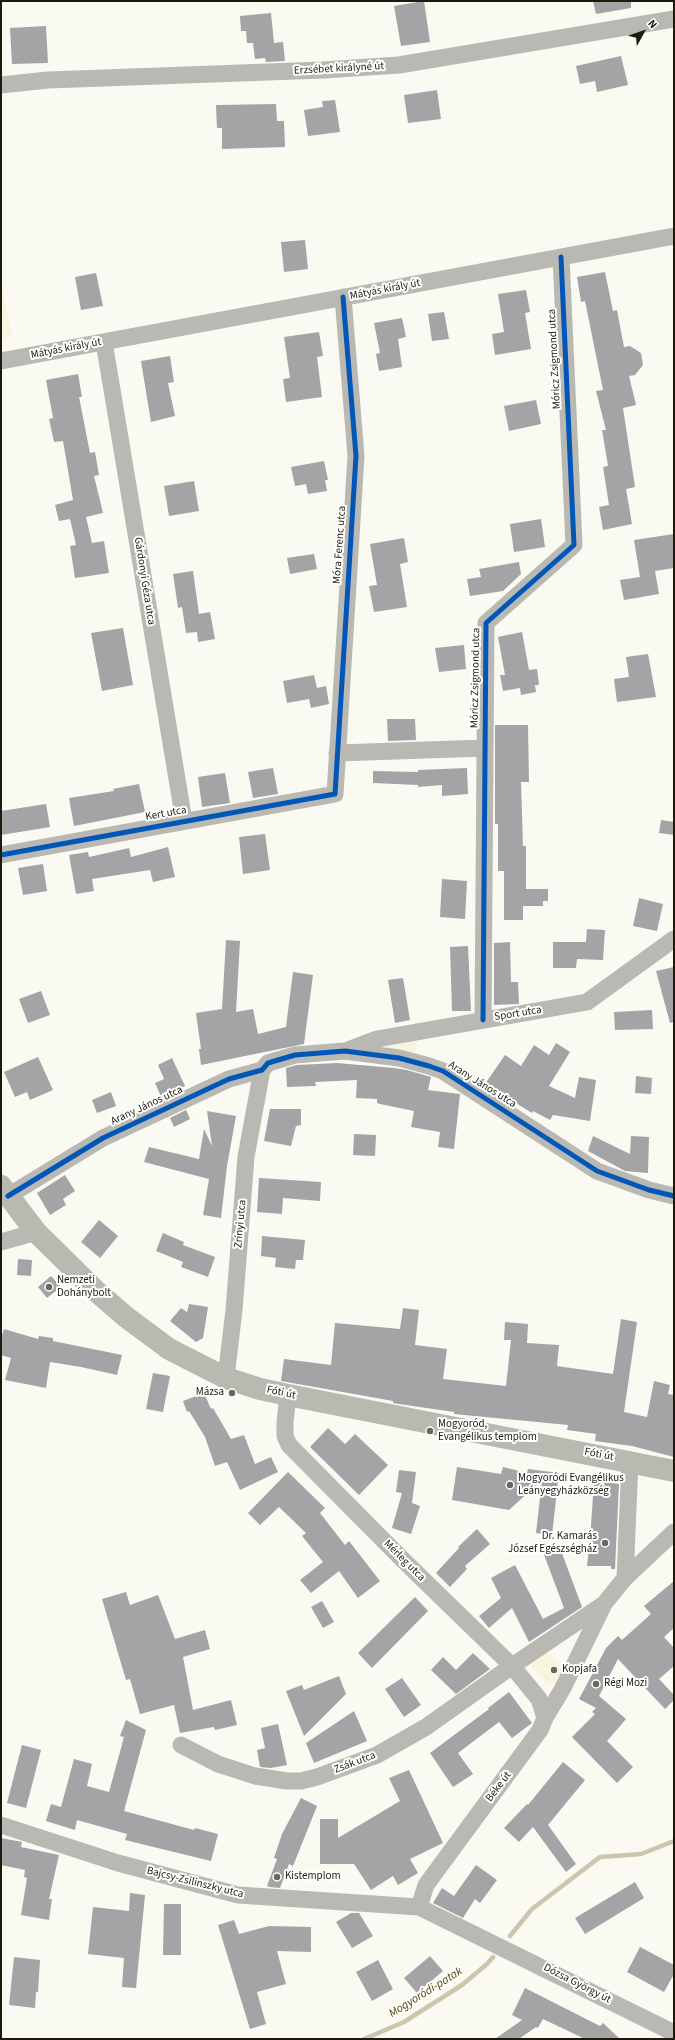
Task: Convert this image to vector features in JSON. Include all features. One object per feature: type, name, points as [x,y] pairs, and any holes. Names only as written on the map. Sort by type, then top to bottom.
[{"type":"main road","name":"Fóti út","points":[[4,1191],[36,1232],[97,1292],[126,1317],[169,1349],[226,1378],[260,1389],[288,1395],[674,1471]]},
{"type":"street","name":"Erzsébet királyné út","points":[[1,85],[48,80],[323,70],[399,65],[674,19]]},
{"type":"street","name":"Mátyás király út","points":[[1,361],[674,236]]},
{"type":"street","name":"Móricz Zsigmond utca","points":[[483,1020],[486,623],[574,545],[560,257]]},
{"type":"street","name":"Móra Ferenc utca","points":[[335,794],[356,456],[343,297]]},
{"type":"street","name":"Gárdonyi Géza utca","points":[[104,342],[184,821]]},
{"type":"street","points":[[337,753],[485,748]]},
{"type":"street","name":"Kert utca","points":[[1,855],[335,794]]},
{"type":"street","name":"Sport utca","points":[[345,1051],[376,1039],[587,1002],[674,939]]},
{"type":"street","name":"Arany János utca","points":[[4,1191],[103,1138],[229,1079],[262,1070],[268,1064],[295,1055],[345,1051],[399,1058],[443,1071],[597,1171],[649,1190],[674,1196]]},
{"type":"street","name":"Zrínyi utca","points":[[226,1378],[234,1310],[246,1158],[262,1070]]},
{"type":"street","points":[[1,1242],[36,1232]]},
{"type":"street","name":"Mérleg utca","points":[[288,1395],[285,1422],[286,1436],[289,1444],[402,1560],[512,1666],[539,1699],[545,1718]]},
{"type":"street","points":[[625,1578],[630,1462]]},
{"type":"street","name":"Béke út","points":[[419,1907],[426,1885],[540,1730],[545,1718],[563,1688],[604,1604],[625,1578],[674,1532]]},
{"type":"street","name":"Béke út","points":[[512,1666],[604,1604]]},
{"type":"street","name":"Zsák utca","points":[[180,1746],[218,1764],[255,1776],[287,1781],[301,1781],[317,1777],[377,1755],[426,1727],[512,1666]]},
{"type":"street","name":"Bajcsy-Zsilinszky utca","points":[[1,1825],[118,1864],[238,1895],[419,1907]]},
{"type":"street","name":"Dózsa György út","points":[[419,1907],[519,1955],[674,2033]]},
{"type":"shaded area","points":[[1,282],[12,336],[1,338]]},
{"type":"shaded area","points":[[418,1036],[415,1057],[360,1049]]},
{"type":"shaded area","points":[[546,1652],[565,1670],[556,1684],[547,1682],[532,1667],[534,1661]]},
{"type":"building","points":[[424,1],[430,42],[401,46],[394,6]]},
{"type":"building","points":[[593,1],[631,1],[631,8],[596,14]]},
{"type":"building","points":[[271,13],[274,43],[283,42],[285,61],[266,62],[265,58],[255,59],[253,43],[247,43],[246,31],[241,31],[240,16]]},
{"type":"building","points":[[46,26],[48,63],[12,64],[10,28]]},
{"type":"building","points":[[621,56],[628,85],[597,92],[595,81],[580,84],[576,66]]},
{"type":"building","points":[[437,90],[441,119],[408,123],[404,95]]},
{"type":"building","points":[[335,100],[340,132],[308,136],[304,110],[323,107],[322,101]]},
{"type":"building","points":[[276,104],[277,121],[284,121],[285,147],[222,149],[222,128],[217,128],[216,105]]},
{"type":"building","points":[[305,240],[308,269],[284,272],[281,242]]},
{"type":"building","points":[[605,272],[613,311],[617,310],[624,347],[630,346],[641,353],[643,365],[635,375],[629,376],[636,405],[623,408],[635,487],[626,489],[632,524],[603,530],[599,507],[609,505],[603,467],[608,466],[602,430],[606,430],[596,391],[603,390],[585,301],[581,302],[577,277]]},
{"type":"building","points":[[96,273],[103,306],[81,310],[75,277]]},
{"type":"building","points":[[526,290],[530,312],[525,313],[531,349],[495,355],[492,334],[504,332],[498,294]]},
{"type":"building","points":[[444,312],[449,339],[432,341],[428,314]]},
{"type":"building","points":[[402,318],[406,337],[398,339],[402,367],[379,371],[376,354],[380,353],[374,323]]},
{"type":"building","points":[[319,332],[323,356],[317,357],[322,397],[286,402],[283,379],[290,378],[284,337]]},
{"type":"building","points":[[170,356],[174,382],[168,383],[175,416],[151,422],[141,361]]},
{"type":"building","points":[[78,374],[82,397],[79,397],[90,453],[95,452],[99,475],[94,476],[103,513],[86,517],[92,543],[104,541],[109,573],[75,578],[70,546],[76,545],[70,519],[59,521],[55,505],[73,500],[63,441],[54,442],[49,419],[53,418],[46,380]]},
{"type":"building","points":[[536,400],[541,424],[509,431],[504,406]]},
{"type":"building","points":[[324,461],[328,480],[325,480],[327,491],[308,494],[306,484],[295,486],[291,467]]},
{"type":"building","points":[[194,481],[199,511],[169,516],[164,486]]},
{"type":"building","points":[[541,519],[545,547],[514,552],[510,524]]},
{"type":"building","points":[[674,534],[674,568],[655,571],[659,594],[624,600],[620,580],[640,577],[634,540]]},
{"type":"building","points":[[404,538],[408,562],[400,564],[407,607],[374,612],[369,586],[377,585],[370,544]]},
{"type":"building","points":[[314,554],[317,569],[290,574],[287,558]]},
{"type":"building","points":[[519,562],[521,574],[503,591],[470,596],[467,579],[481,577],[479,569]]},
{"type":"building","points":[[193,571],[199,614],[210,612],[215,639],[198,642],[197,632],[186,633],[182,607],[178,608],[173,574]]},
{"type":"building","points":[[123,628],[133,685],[102,691],[91,633]]},
{"type":"building","points":[[522,632],[529,670],[537,669],[539,685],[535,685],[536,692],[521,695],[520,688],[503,691],[500,675],[505,675],[498,637]]},
{"type":"building","points":[[464,645],[466,669],[439,672],[435,648]]},
{"type":"building","points":[[648,654],[656,697],[617,702],[614,679],[629,677],[626,657]]},
{"type":"building","points":[[314,675],[317,688],[326,686],[329,704],[311,708],[309,699],[287,703],[283,681]]},
{"type":"building","points":[[387,719],[415,719],[416,740],[388,741]]},
{"type":"building","points":[[495,725],[528,725],[529,782],[521,782],[523,846],[526,846],[526,889],[548,889],[548,901],[543,901],[543,906],[523,906],[523,920],[504,920],[504,871],[498,871],[498,824],[495,824]]},
{"type":"building","points":[[273,768],[278,794],[253,798],[248,772]]},
{"type":"building","points":[[467,768],[468,794],[442,796],[442,785],[418,787],[418,785],[373,783],[373,771],[418,772],[418,770]]},
{"type":"building","points":[[225,773],[230,803],[202,807],[198,777]]},
{"type":"building","points":[[139,784],[145,812],[74,826],[69,798],[114,791],[113,789]]},
{"type":"building","points":[[46,804],[50,827],[1,835],[1,811]]},
{"type":"building","points":[[661,820],[674,822],[674,835],[659,833]]},
{"type":"building","points":[[265,834],[270,870],[243,874],[239,837]]},
{"type":"building","points":[[168,847],[175,877],[153,882],[150,870],[92,879],[94,891],[76,894],[69,855],[88,852],[89,857],[129,848],[131,857]]},
{"type":"building","points":[[43,864],[47,891],[23,895],[18,868]]},
{"type":"building","points":[[442,879],[467,881],[465,919],[440,917]]},
{"type":"building","points":[[639,898],[663,904],[657,931],[633,926]]},
{"type":"building","points":[[587,929],[605,930],[603,960],[577,959],[576,968],[553,968],[553,942],[586,942]]},
{"type":"building","points":[[226,940],[240,941],[236,1012],[253,1009],[258,1034],[286,1027],[293,972],[313,975],[304,1044],[201,1065],[199,1049],[201,1049],[196,1013],[222,1009]]},
{"type":"building","points":[[510,942],[511,982],[518,982],[519,1004],[494,1005],[494,943]]},
{"type":"building","points":[[468,946],[471,1011],[452,1011],[450,947]]},
{"type":"building","points":[[674,967],[674,1022],[670,1023],[656,971]]},
{"type":"building","points":[[403,978],[410,1020],[395,1023],[388,980]]},
{"type":"building","points":[[41,991],[50,1015],[28,1023],[19,999]]},
{"type":"building","points":[[652,1010],[653,1029],[615,1030],[614,1012]]},
{"type":"building","points":[[556,1043],[570,1052],[549,1086],[575,1098],[579,1077],[596,1080],[590,1121],[553,1115],[550,1120],[533,1111],[532,1113],[485,1084],[505,1055],[521,1066],[534,1045],[549,1055]]},
{"type":"building","points":[[38,1057],[53,1090],[30,1100],[27,1092],[15,1097],[4,1072]]},
{"type":"building","points":[[172,1058],[185,1086],[162,1099],[155,1083],[164,1079],[158,1065]]},
{"type":"building","points":[[337,1063],[407,1070],[431,1077],[428,1090],[460,1094],[454,1149],[438,1147],[440,1132],[411,1127],[414,1111],[380,1104],[377,1103],[377,1099],[356,1098],[357,1080],[315,1082],[316,1086],[287,1087],[286,1068],[297,1065]]},
{"type":"building","points":[[636,1076],[652,1078],[651,1094],[635,1093]]},
{"type":"building","points":[[111,1092],[116,1106],[97,1113],[92,1100]]},
{"type":"building","points":[[270,1109],[301,1109],[301,1125],[296,1126],[291,1146],[264,1141]]},
{"type":"building","points":[[186,1110],[190,1119],[174,1127],[170,1118]]},
{"type":"building","points":[[207,1111],[236,1116],[227,1166],[221,1218],[203,1215],[209,1179],[144,1162],[149,1147],[199,1159],[204,1129],[212,1146]]},
{"type":"building","points":[[354,1134],[376,1135],[375,1156],[353,1155]]},
{"type":"building","points":[[593,1136],[630,1154],[631,1136],[649,1137],[648,1173],[625,1171],[588,1151]]},
{"type":"building","points":[[65,1175],[75,1191],[63,1199],[66,1205],[50,1215],[37,1193]]},
{"type":"building","points":[[259,1178],[321,1182],[320,1201],[283,1198],[282,1214],[257,1212]]},
{"type":"building","points":[[99,1220],[118,1236],[100,1258],[81,1242]]},
{"type":"building","points":[[163,1233],[184,1242],[183,1245],[215,1257],[208,1277],[181,1267],[183,1262],[156,1251]]},
{"type":"building","points":[[262,1236],[305,1240],[303,1260],[296,1260],[295,1269],[275,1267],[276,1258],[261,1256]]},
{"type":"building","points":[[18,1259],[32,1260],[31,1276],[17,1275]]},
{"type":"building","name":"Nemzeti Dohánybolt","points":[[51,1276],[61,1287],[47,1298],[38,1287]]},
{"type":"building","points":[[189,1304],[208,1307],[203,1338],[196,1342],[170,1321],[181,1308],[187,1312]]},
{"type":"building","points":[[403,1308],[419,1310],[415,1345],[447,1349],[443,1379],[506,1386],[511,1340],[504,1340],[505,1322],[528,1324],[527,1343],[559,1345],[557,1366],[613,1374],[621,1319],[637,1322],[624,1412],[647,1417],[654,1381],[670,1385],[668,1394],[674,1395],[674,1457],[632,1446],[595,1441],[596,1434],[567,1430],[568,1425],[454,1414],[454,1412],[393,1403],[393,1401],[281,1381],[284,1359],[331,1365],[335,1323],[400,1329]]},
{"type":"building","points":[[4,1329],[38,1339],[39,1336],[53,1338],[53,1341],[122,1355],[117,1375],[50,1362],[46,1388],[5,1380],[11,1358],[1,1355],[1,1338]]},
{"type":"building","points":[[153,1373],[170,1376],[163,1412],[146,1409]]},
{"type":"building","points":[[204,1393],[211,1409],[213,1408],[231,1439],[244,1435],[255,1464],[271,1457],[278,1472],[240,1490],[227,1462],[215,1466],[205,1437],[189,1411],[187,1412],[183,1401]]},
{"type":"building","points":[[328,1428],[345,1444],[355,1434],[388,1465],[359,1495],[310,1447]]},
{"type":"building","points":[[457,1467],[501,1474],[503,1467],[527,1473],[528,1469],[559,1473],[552,1535],[536,1533],[542,1480],[509,1510],[452,1500]]},
{"type":"building","points":[[399,1470],[416,1472],[412,1503],[420,1506],[411,1534],[392,1528],[402,1493],[396,1492]]},
{"type":"building","points":[[288,1472],[325,1508],[320,1513],[345,1545],[349,1541],[380,1581],[358,1598],[339,1571],[311,1593],[300,1580],[323,1562],[302,1536],[306,1533],[279,1507],[260,1525],[248,1513]]},
{"type":"building","name":"Dr. Kamarás József Egészségház","points":[[594,1481],[619,1484],[615,1569],[611,1569],[611,1566],[587,1566]]},
{"type":"building","points":[[477,1529],[490,1544],[465,1566],[467,1569],[450,1587],[436,1573],[459,1548],[458,1547]]},
{"type":"building","points":[[560,1548],[582,1607],[529,1642],[512,1608],[489,1628],[479,1616],[501,1598],[491,1578],[515,1565],[543,1619],[564,1608],[543,1552]]},
{"type":"building","points":[[674,1581],[674,1628],[664,1637],[674,1648],[674,1666],[659,1679],[674,1695],[674,1700],[665,1709],[618,1659],[599,1696],[626,1719],[607,1741],[633,1767],[617,1783],[572,1737],[595,1714],[592,1712],[596,1708],[579,1699],[606,1648],[618,1636],[622,1640],[651,1614],[644,1606]]},
{"type":"building","points":[[126,1592],[130,1605],[158,1595],[175,1639],[205,1630],[210,1649],[183,1657],[193,1710],[231,1700],[237,1725],[215,1730],[214,1727],[180,1733],[174,1705],[140,1714],[130,1679],[126,1680],[102,1599]]},
{"type":"building","points":[[415,1597],[428,1611],[372,1668],[358,1653]]},
{"type":"building","points":[[322,1601],[334,1622],[323,1628],[311,1607]]},
{"type":"building","points":[[473,1653],[490,1669],[456,1694],[431,1670],[443,1657],[456,1670]]},
{"type":"building","points":[[339,1676],[346,1694],[304,1736],[286,1691],[302,1685],[304,1690]]},
{"type":"building","points":[[402,1678],[421,1705],[404,1717],[385,1689]]},
{"type":"building","points":[[509,1692],[532,1723],[512,1738],[499,1722],[458,1753],[473,1774],[453,1787],[430,1753],[489,1709],[488,1708]]},
{"type":"building","points":[[354,1711],[367,1741],[314,1763],[306,1743]]},
{"type":"building","points":[[126,1720],[146,1730],[124,1811],[194,1830],[195,1828],[218,1834],[211,1861],[125,1840],[127,1834],[77,1820],[75,1830],[46,1821],[51,1804],[61,1807],[74,1759],[92,1764],[87,1786],[109,1792],[124,1737],[120,1736]]},
{"type":"building","points":[[278,1724],[287,1765],[271,1768],[260,1767],[257,1750],[265,1748],[261,1728]]},
{"type":"building","points":[[22,1745],[41,1750],[26,1808],[7,1803]]},
{"type":"building","points":[[563,1762],[585,1780],[548,1825],[576,1864],[566,1872],[533,1827],[519,1842],[504,1828],[527,1804],[528,1805]]},
{"type":"building","points":[[409,1770],[443,1843],[410,1859],[418,1873],[398,1885],[393,1876],[371,1890],[354,1864],[320,1864],[320,1819],[338,1819],[338,1838],[400,1801],[389,1778]]},
{"type":"building","points":[[301,1798],[317,1806],[293,1866],[289,1864],[280,1888],[267,1886],[277,1859],[274,1858],[282,1834]]},
{"type":"building","points":[[1,1838],[22,1842],[21,1847],[59,1855],[49,1899],[52,1899],[49,1920],[21,1915],[27,1878],[24,1877],[25,1870],[1,1865]]},
{"type":"building","points":[[476,1865],[497,1880],[480,1903],[475,1899],[463,1918],[433,1903],[442,1888],[454,1896]]},
{"type":"building","points":[[635,1882],[644,1898],[585,1934],[575,1918]]},
{"type":"building","points":[[130,1893],[145,1895],[136,1988],[122,1987],[124,1958],[88,1954],[93,1907],[129,1911]]},
{"type":"building","points":[[164,1904],[181,1904],[181,1955],[163,1955]]},
{"type":"building","points":[[351,1913],[359,1913],[373,1936],[352,1948],[336,1922]]},
{"type":"building","points":[[234,1920],[239,1934],[269,1926],[311,1927],[311,1952],[277,1951],[286,1984],[257,1992],[266,2024],[250,2029],[218,1925]]},
{"type":"building","points":[[640,1947],[674,1965],[674,1974],[664,1992],[627,1972]]},
{"type":"building","points":[[430,1956],[443,1971],[417,1993],[404,1978]]},
{"type":"building","points":[[14,1957],[40,1960],[38,1992],[36,1992],[35,2008],[9,2005]]},
{"type":"building","points":[[378,1960],[393,1989],[372,2001],[356,1972]]},
{"type":"building","points":[[525,1988],[600,2026],[603,2023],[620,2039],[585,2039],[543,2019],[538,2028],[536,2027],[519,2039],[495,2039],[522,2020],[512,2015]]},
{"type":"waterway","points":[[510,1936],[532,1909],[600,1857],[641,1854],[674,1841]]},
{"type":"waterway","name":"Mogyoródi-patak","points":[[364,2039],[404,2022],[462,1985],[493,1957]]},
{"type":"cycle path","points":[[483,1020],[486,623],[574,545],[561,257]]},
{"type":"cycle path","points":[[1,855],[335,794],[356,456],[343,297]]},
{"type":"cycle path","points":[[8,1196],[103,1138],[229,1079],[262,1070],[268,1063],[295,1055],[345,1051],[399,1058],[443,1071],[597,1171],[649,1190],[674,1196]]},
{"type":"place","name":"Nemzeti Dohánybolt","points":[[49,1287]]},
{"type":"place","name":"Mázsa","points":[[232,1393]]},
{"type":"place","name":"Mogyoród, Evangélikus templom","points":[[430,1431]]},
{"type":"place","name":"Mogyoródi Evangélikus Leányegyházközség","points":[[510,1485]]},
{"type":"place","name":"Dr. Kamarás József Egészségház","points":[[605,1543]]},
{"type":"place","name":"Kopjafa","points":[[554,1670]]},
{"type":"place","name":"Régi Mozi","points":[[596,1684]]},
{"type":"place","name":"Kistemplom","points":[[277,1877]]}]
